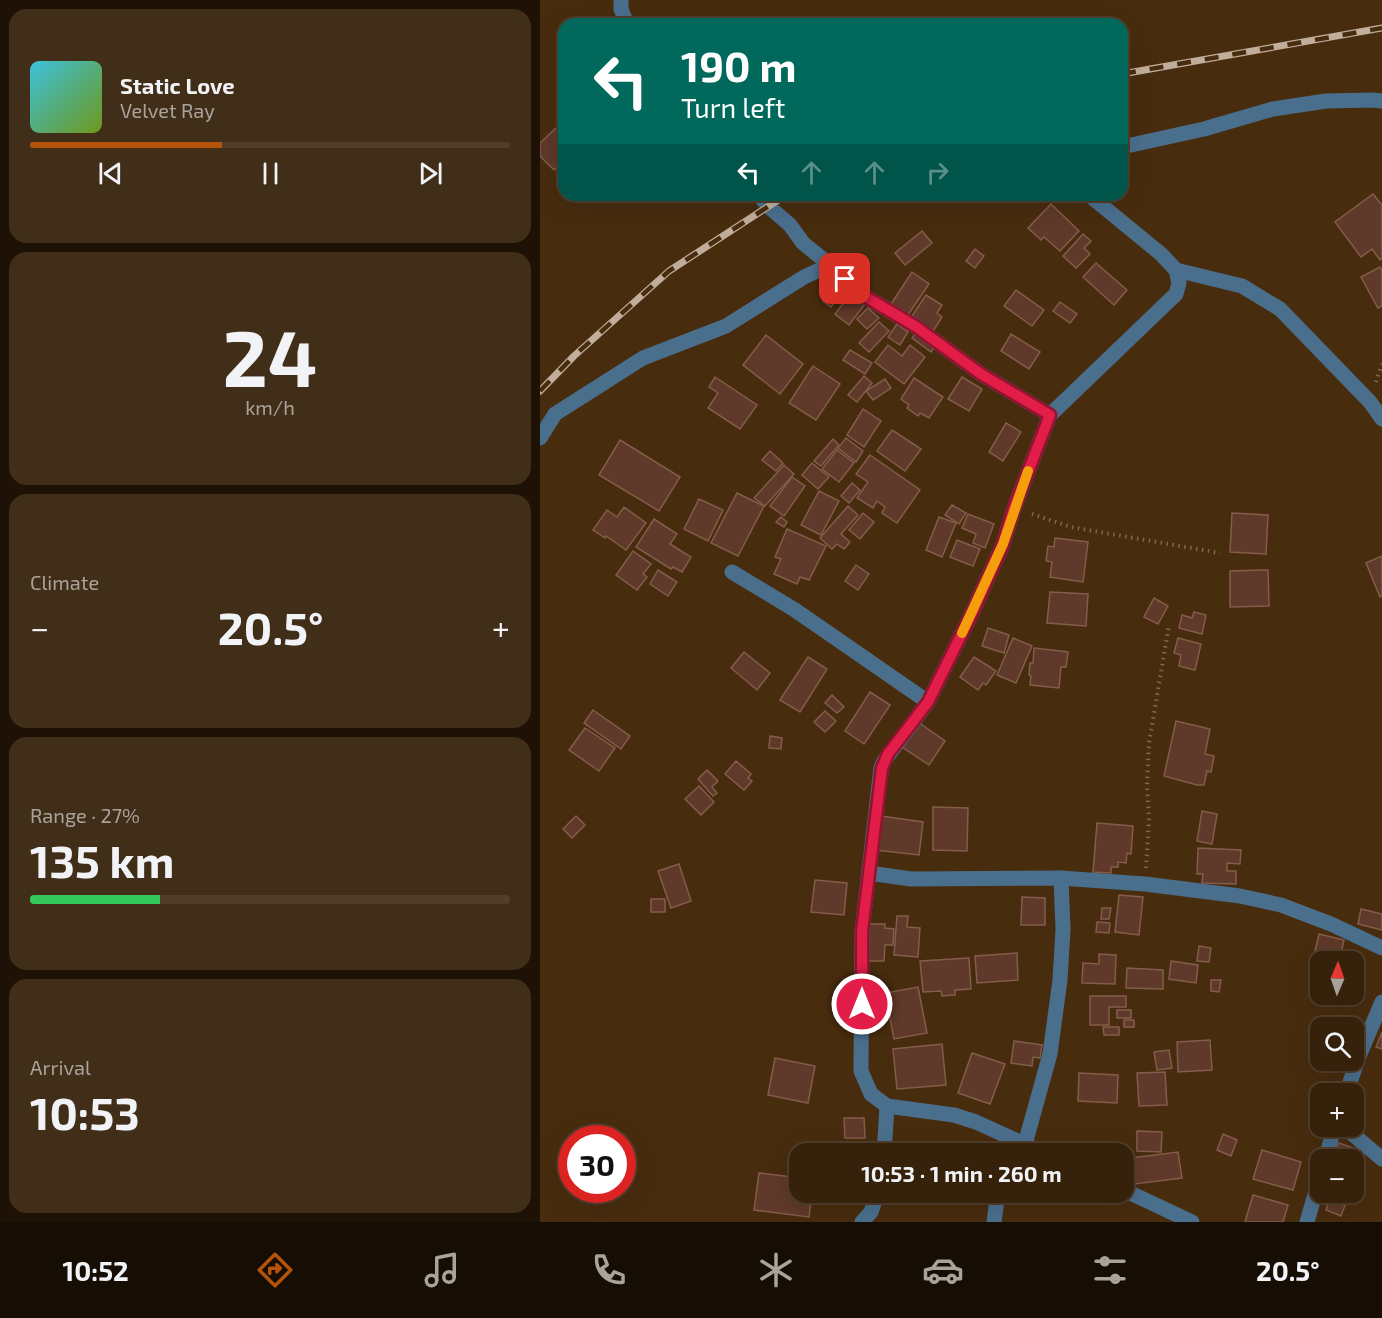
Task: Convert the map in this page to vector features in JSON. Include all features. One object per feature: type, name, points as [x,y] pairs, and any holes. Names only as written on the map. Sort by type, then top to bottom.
[{"type":"street","points":[[621,0],[625,18]]},
{"type":"street","points":[[1128,146],[1204,129],[1274,109],[1326,101],[1382,101]]},
{"type":"street","points":[[764,201],[790,225],[803,243],[861,294],[915,326],[981,374],[1050,415]]},
{"type":"street","points":[[1012,1143],[976,1122],[954,1115],[887,1106],[871,1094],[861,1071],[862,931],[884,761],[928,702],[972,613],[1003,544],[1014,508],[1050,415],[1176,294],[1179,283],[1176,270],[1161,254],[1096,201]]},
{"type":"street","points":[[540,438],[555,414],[644,358],[726,326],[804,277],[830,265]]},
{"type":"street","points":[[1176,270],[1242,286],[1280,309],[1370,402],[1382,419]]},
{"type":"street","points":[[732,572],[795,610],[928,702]]},
{"type":"street","points":[[869,873],[911,879],[1061,878],[1144,884],[1240,896],[1281,905],[1331,924],[1382,948]]},
{"type":"street","points":[[1024,1143],[1050,1054],[1064,929],[1061,878]]},
{"type":"street","points":[[1350,1083],[1382,1002]]},
{"type":"street","points":[[885,1143],[887,1106]]},
{"type":"street","points":[[1355,1137],[1382,1159]]},
{"type":"street","points":[[1134,1195],[1192,1222]]},
{"type":"street","points":[[862,1222],[871,1212],[874,1203]]},
{"type":"street","points":[[994,1222],[997,1203]]},
{"type":"street","points":[[1307,1222],[1313,1203]]},
{"type":"path","points":[[1014,508],[1071,527],[1220,553]]},
{"type":"path","points":[[1144,884],[1149,820],[1147,784],[1149,743],[1169,626]]},
{"type":"building","points":[[558,128],[558,166],[554,170],[540,156],[540,143]]},
{"type":"building","points":[[1373,194],[1382,205],[1382,258],[1380,260],[1372,249],[1361,257],[1335,222]]},
{"type":"building","points":[[1051,204],[1079,231],[1060,251],[1044,237],[1041,240],[1028,228]]},
{"type":"building","points":[[922,231],[932,243],[905,265],[895,253]]},
{"type":"building","points":[[1083,234],[1091,241],[1084,248],[1090,254],[1076,268],[1063,256]]},
{"type":"building","points":[[975,249],[984,256],[975,268],[966,261]]},
{"type":"building","points":[[1096,263],[1127,290],[1114,305],[1083,277]]},
{"type":"building","points":[[1380,267],[1382,306],[1378,308],[1361,277]]},
{"type":"building","points":[[912,272],[929,284],[908,315],[891,304]]},
{"type":"building","points":[[837,283],[845,290],[842,294],[833,287]]},
{"type":"building","points":[[1016,290],[1044,310],[1032,326],[1004,306]]},
{"type":"building","points":[[830,292],[839,298],[831,307],[823,301]]},
{"type":"building","points":[[851,293],[865,304],[849,325],[835,314]]},
{"type":"building","points":[[926,295],[942,305],[937,313],[942,317],[932,333],[910,319]]},
{"type":"building","points":[[1060,302],[1077,314],[1070,323],[1053,311]]},
{"type":"building","points":[[868,308],[879,318],[867,329],[857,319]]},
{"type":"building","points":[[879,322],[889,331],[869,352],[859,343]]},
{"type":"building","points":[[897,324],[908,332],[900,345],[888,337]]},
{"type":"building","points":[[917,331],[936,345],[931,352],[912,338]]},
{"type":"building","points":[[1011,334],[1040,352],[1029,369],[1001,351]]},
{"type":"building","points":[[766,335],[803,364],[780,394],[743,365]]},
{"type":"building","points":[[888,345],[902,356],[910,345],[925,357],[904,384],[875,362]]},
{"type":"building","points":[[850,350],[872,363],[865,374],[843,360]]},
{"type":"building","points":[[813,366],[840,384],[816,420],[789,403]]},
{"type":"building","points":[[864,376],[872,383],[857,402],[848,395]]},
{"type":"building","points":[[715,377],[757,405],[740,429],[708,408],[718,393],[709,387]]},
{"type":"building","points":[[962,377],[982,389],[969,411],[948,399]]},
{"type":"building","points":[[914,378],[943,397],[929,418],[920,413],[918,416],[907,408],[909,405],[901,399]]},
{"type":"building","points":[[885,379],[891,388],[873,400],[866,391]]},
{"type":"building","points":[[863,409],[881,421],[864,447],[847,435]]},
{"type":"building","points":[[1006,423],[1021,432],[1003,461],[989,452]]},
{"type":"building","points":[[892,430],[921,449],[905,471],[877,451]]},
{"type":"building","points":[[846,438],[863,451],[856,462],[838,448]]},
{"type":"building","points":[[833,439],[839,445],[821,466],[814,461]]},
{"type":"building","points":[[620,440],[680,477],[659,511],[599,475]]},
{"type":"building","points":[[837,450],[854,463],[839,482],[822,469]]},
{"type":"building","points":[[770,451],[783,463],[776,471],[762,460]]},
{"type":"building","points":[[870,455],[920,490],[897,523],[882,513],[885,507],[877,501],[873,508],[857,498],[868,482],[856,474]]},
{"type":"building","points":[[812,463],[829,477],[818,489],[802,475]]},
{"type":"building","points":[[784,465],[794,474],[765,506],[754,498]]},
{"type":"building","points":[[792,477],[805,486],[784,516],[770,506]]},
{"type":"building","points":[[852,483],[860,490],[849,503],[841,496]]},
{"type":"building","points":[[819,491],[839,501],[821,535],[801,525]]},
{"type":"building","points":[[737,493],[764,506],[738,556],[711,543]]},
{"type":"building","points":[[699,499],[723,510],[708,541],[684,529]]},
{"type":"building","points":[[952,505],[966,513],[959,524],[945,515]]},
{"type":"building","points":[[848,506],[858,515],[841,534],[850,542],[844,549],[837,544],[832,549],[820,538]]},
{"type":"building","points":[[624,507],[646,523],[626,550],[593,530],[607,510],[617,517]]},
{"type":"building","points":[[863,513],[874,522],[860,539],[849,530]]},
{"type":"building","points":[[1232,513],[1268,515],[1266,554],[1230,552]]},
{"type":"building","points":[[968,514],[994,524],[985,548],[973,543],[976,534],[962,528]]},
{"type":"building","points":[[781,517],[787,522],[784,527],[776,522]]},
{"type":"building","points":[[939,517],[956,523],[942,557],[926,550]]},
{"type":"building","points":[[654,519],[677,534],[670,544],[691,557],[682,572],[673,567],[671,569],[636,547]]},
{"type":"building","points":[[787,529],[826,546],[809,580],[800,577],[797,584],[774,574],[781,559],[775,557]]},
{"type":"building","points":[[1055,538],[1088,542],[1083,582],[1050,577],[1052,562],[1046,561],[1048,546],[1054,547]]},
{"type":"building","points":[[957,540],[980,549],[973,566],[950,557]]},
{"type":"building","points":[[633,551],[651,564],[643,574],[647,577],[637,590],[616,575]]},
{"type":"building","points":[[1382,556],[1382,596],[1380,597],[1366,563]]},
{"type":"building","points":[[856,565],[869,574],[858,590],[845,581]]},
{"type":"building","points":[[658,570],[677,582],[668,596],[650,584]]},
{"type":"building","points":[[1268,570],[1269,606],[1230,607],[1230,571]]},
{"type":"building","points":[[1050,592],[1088,594],[1086,626],[1047,623]]},
{"type":"building","points":[[1154,598],[1168,606],[1158,624],[1144,617]]},
{"type":"building","points":[[1194,612],[1206,615],[1202,634],[1179,628],[1182,615],[1192,618]]},
{"type":"building","points":[[988,628],[1009,635],[1004,653],[982,646]]},
{"type":"building","points":[[1013,638],[1032,646],[1016,683],[997,675]]},
{"type":"building","points":[[1178,638],[1201,644],[1195,670],[1179,666],[1181,655],[1174,653]]},
{"type":"building","points":[[1034,648],[1068,652],[1066,667],[1061,667],[1059,688],[1030,685],[1030,663],[1033,663]]},
{"type":"building","points":[[744,652],[770,673],[757,690],[731,668]]},
{"type":"building","points":[[808,657],[827,669],[800,712],[780,700]]},
{"type":"building","points":[[974,657],[996,671],[986,685],[983,683],[978,690],[960,677]]},
{"type":"building","points":[[870,692],[890,705],[864,744],[845,731]]},
{"type":"building","points":[[832,695],[844,707],[837,713],[825,703]]},
{"type":"building","points":[[593,710],[630,736],[621,749],[584,723]]},
{"type":"building","points":[[825,711],[836,721],[825,732],[814,722]]},
{"type":"building","points":[[1176,721],[1210,729],[1205,754],[1214,756],[1211,772],[1207,771],[1204,785],[1164,776]]},
{"type":"building","points":[[918,722],[945,741],[929,765],[902,747]]},
{"type":"building","points":[[585,728],[615,748],[599,771],[569,750]]},
{"type":"building","points":[[770,736],[782,738],[781,749],[769,748]]},
{"type":"building","points":[[736,761],[751,774],[748,778],[752,781],[744,790],[725,774]]},
{"type":"building","points":[[707,770],[718,781],[712,787],[717,793],[713,796],[698,779]]},
{"type":"building","points":[[699,786],[714,802],[701,815],[685,799]]},
{"type":"building","points":[[933,807],[968,808],[967,851],[933,850]]},
{"type":"building","points":[[1202,811],[1217,814],[1212,844],[1197,841]]},
{"type":"building","points":[[576,816],[585,825],[572,838],[563,829]]},
{"type":"building","points":[[881,816],[923,822],[919,855],[876,850]]},
{"type":"building","points":[[1097,823],[1133,826],[1131,854],[1127,853],[1126,863],[1118,862],[1118,867],[1111,867],[1111,873],[1093,872]]},
{"type":"building","points":[[1198,848],[1241,850],[1240,864],[1227,863],[1227,871],[1236,871],[1236,884],[1202,883],[1203,874],[1197,874]]},
{"type":"building","points":[[679,864],[691,901],[671,908],[658,871]]},
{"type":"building","points":[[815,880],[847,883],[844,915],[811,912]]},
{"type":"building","points":[[1119,895],[1143,897],[1139,935],[1115,932]]},
{"type":"building","points":[[1022,897],[1045,898],[1045,925],[1021,925]]},
{"type":"building","points":[[651,899],[665,899],[665,912],[651,912]]},
{"type":"building","points":[[1102,908],[1111,908],[1109,919],[1101,919]]},
{"type":"building","points":[[1361,909],[1382,914],[1382,930],[1358,924]]},
{"type":"building","points":[[897,916],[908,916],[907,927],[920,928],[918,957],[894,955]]},
{"type":"building","points":[[1097,922],[1110,923],[1109,933],[1096,932]]},
{"type":"building","points":[[867,924],[885,924],[885,928],[894,929],[893,945],[885,945],[884,961],[866,961]]},
{"type":"building","points":[[1319,934],[1344,940],[1342,951],[1315,951]]},
{"type":"building","points":[[1199,946],[1211,948],[1209,962],[1197,961]]},
{"type":"building","points":[[1017,953],[1018,980],[977,983],[975,956]]},
{"type":"building","points":[[1099,954],[1116,955],[1115,984],[1082,983],[1083,963],[1099,964]]},
{"type":"building","points":[[969,958],[971,989],[955,990],[955,995],[942,996],[941,991],[923,992],[920,961]]},
{"type":"building","points":[[1171,961],[1198,965],[1196,983],[1169,979]]},
{"type":"building","points":[[1127,968],[1163,970],[1163,989],[1126,988]]},
{"type":"building","points":[[1211,980],[1221,980],[1219,992],[1211,991]]},
{"type":"building","points":[[918,987],[927,1033],[894,1039],[885,993]]},
{"type":"building","points":[[1090,996],[1126,996],[1126,1007],[1109,1007],[1109,1025],[1090,1025]]},
{"type":"building","points":[[1117,1010],[1131,1010],[1131,1018],[1117,1018]]},
{"type":"building","points":[[1124,1020],[1134,1020],[1134,1027],[1124,1027]]},
{"type":"building","points":[[1103,1027],[1119,1027],[1119,1035],[1104,1035]]},
{"type":"building","points":[[1382,1032],[1382,1049],[1376,1047]]},
{"type":"building","points":[[1210,1040],[1212,1070],[1178,1072],[1177,1042]]},
{"type":"building","points":[[1014,1041],[1042,1045],[1040,1058],[1033,1057],[1032,1066],[1011,1063]]},
{"type":"building","points":[[942,1044],[946,1085],[897,1089],[893,1049]]},
{"type":"building","points":[[1169,1050],[1172,1068],[1157,1070],[1154,1052]]},
{"type":"building","points":[[972,1053],[1005,1064],[990,1104],[958,1093]]},
{"type":"building","points":[[775,1058],[815,1066],[808,1103],[768,1095]]},
{"type":"building","points":[[1165,1072],[1167,1105],[1139,1106],[1137,1073]]},
{"type":"building","points":[[1079,1073],[1118,1075],[1117,1103],[1078,1101]]},
{"type":"building","points":[[844,1118],[864,1118],[865,1138],[845,1138]]},
{"type":"building","points":[[1137,1131],[1162,1132],[1161,1152],[1137,1151]]},
{"type":"building","points":[[1223,1134],[1237,1140],[1231,1156],[1217,1150]]},
{"type":"building","points":[[1339,1143],[1356,1149],[1337,1149]]},
{"type":"building","points":[[1262,1150],[1301,1162],[1293,1190],[1253,1179]]},
{"type":"building","points":[[1178,1152],[1182,1178],[1134,1184],[1134,1158]]},
{"type":"building","points":[[759,1173],[789,1177],[789,1203],[811,1203],[809,1217],[754,1210]]},
{"type":"building","points":[[1253,1195],[1288,1205],[1283,1222],[1245,1222]]},
{"type":"building","points":[[1328,1203],[1346,1203],[1341,1216],[1326,1210]]},
{"type":"railway","points":[[1128,73],[1382,28]]},
{"type":"railway","points":[[540,391],[574,356],[669,271],[777,201]]},
{"type":"slow traffic","points":[[962,633],[1003,544],[1028,471]]},
{"type":"route","points":[[845,279],[861,294],[915,326],[981,374],[1050,415],[1014,508],[1003,544],[972,613],[928,702],[884,761],[862,931],[862,1004]]}]
